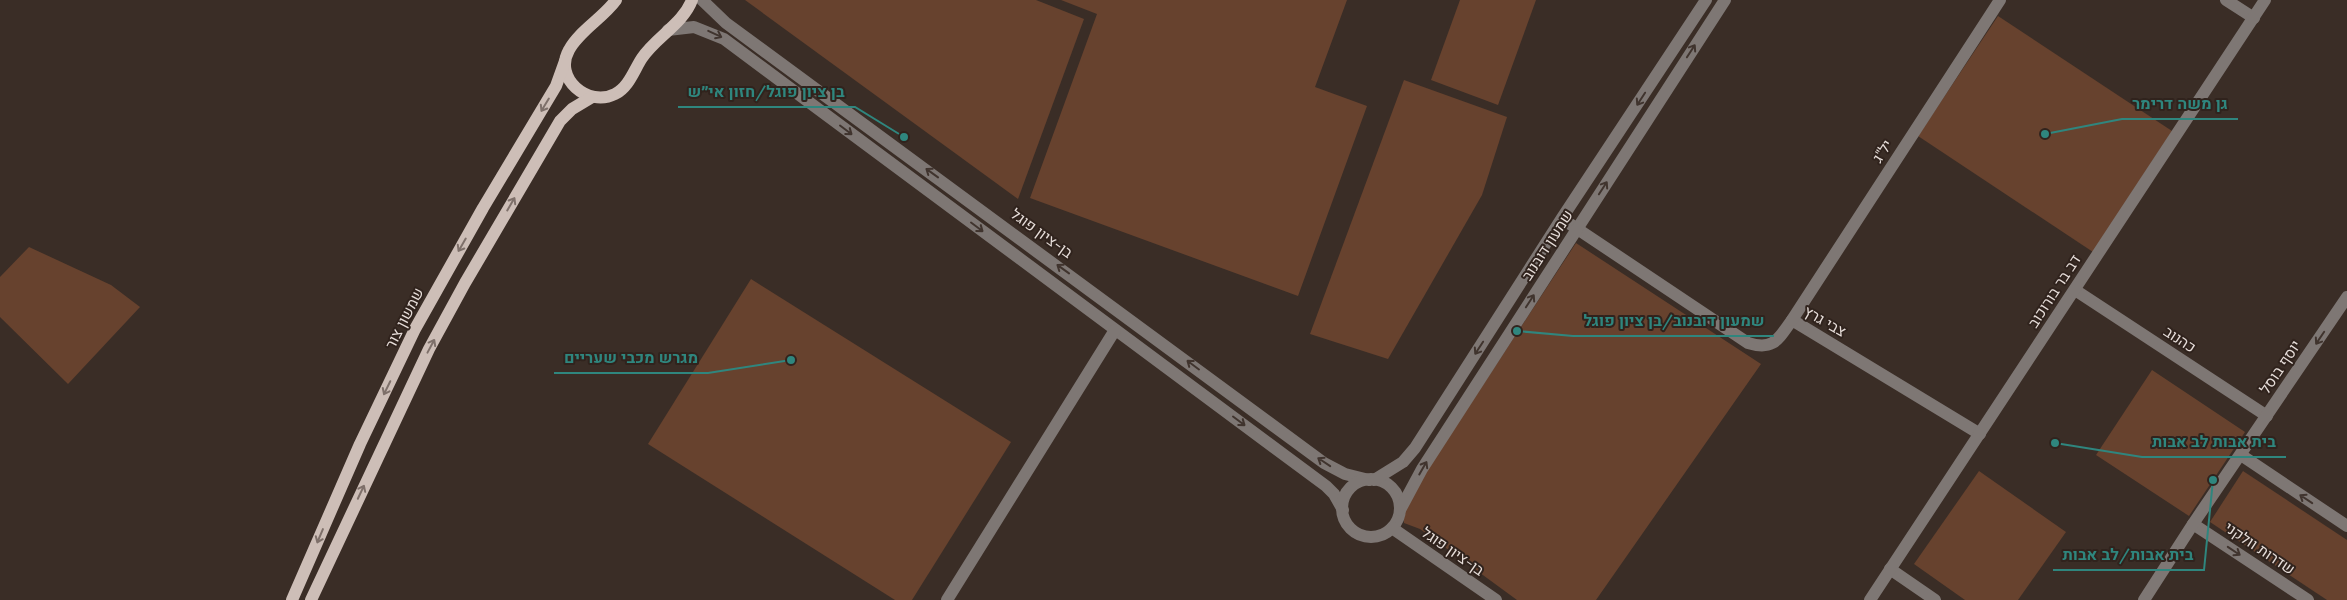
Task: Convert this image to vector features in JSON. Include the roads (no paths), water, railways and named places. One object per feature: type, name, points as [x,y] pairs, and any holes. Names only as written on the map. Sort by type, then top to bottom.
[{"type":"main road","name":"שמשון צור","points":[[292,600],[360,444],[415,329],[483,208],[556,86],[565,60],[574,43],[600,20],[616,0]]},
{"type":"main road","points":[[565,60],[566,74],[572,84],[582,93],[604,98],[621,90],[646,52],[683,16],[692,0]]},
{"type":"main road","points":[[311,600],[402,403],[451,308],[560,121],[572,109],[592,96]]},
{"type":"street","name":"בן-ציון פוגל","points":[[702,0],[726,23],[1324,462],[1345,474],[1371,480]]},
{"type":"street","name":"שמעון דובנוב","points":[[1371,480],[1403,462],[1415,448],[1562,218],[1706,0]]},
{"type":"street","name":"שמעון דובנוב","points":[[1400,510],[1422,469],[1725,0]]},
{"type":"street","name":"יל\"ג","points":[[1792,320],[2000,0]]},
{"type":"street","points":[[2226,0],[2254,18]]},
{"type":"street","name":"דב בר בורוכוב","points":[[1870,600],[2265,0]]},
{"type":"street","points":[[668,30],[694,27],[724,39],[1326,486],[1334,494],[1343,510],[1347,524],[1361,535],[1380,536],[1392,528],[1398,520],[1400,510],[1394,492],[1384,482],[1371,480],[1358,483],[1350,490],[1344,499],[1343,510]]},
{"type":"street","name":"צבי גרץ","points":[[1562,218],[1748,343],[1760,347],[1770,345],[1776,341],[1792,320],[1980,434]]},
{"type":"street","name":"כהנוב","points":[[2075,290],[2267,416]]},
{"type":"street","name":"יוסף בוסל","points":[[2144,600],[2193,524],[2347,297]]},
{"type":"street","points":[[947,600],[1116,330]]},
{"type":"street","points":[[2241,455],[2347,526]]},
{"type":"street","name":"שדרות וולקני","points":[[2193,524],[2308,600]]},
{"type":"street","name":"בן-ציון פוגל","points":[[1392,528],[1496,600]]},
{"type":"street","points":[[1890,569],[1935,600]]},
{"type":"place","name":"גן משה דרימר","points":[[2045,134]]},
{"type":"place","name":"בן ציון פוגל/חזון אי״ש","points":[[904,137]]},
{"type":"place","name":"שמעון דובנוב/בן ציון פוגל","points":[[1517,331]]},
{"type":"place","name":"מגרש מכבי שעריים","points":[[791,360]]},
{"type":"place","name":"בית אבות לב אבות","points":[[2055,443]]},
{"type":"place","name":"בית אבות/לב אבות","points":[[2213,480]]}]
